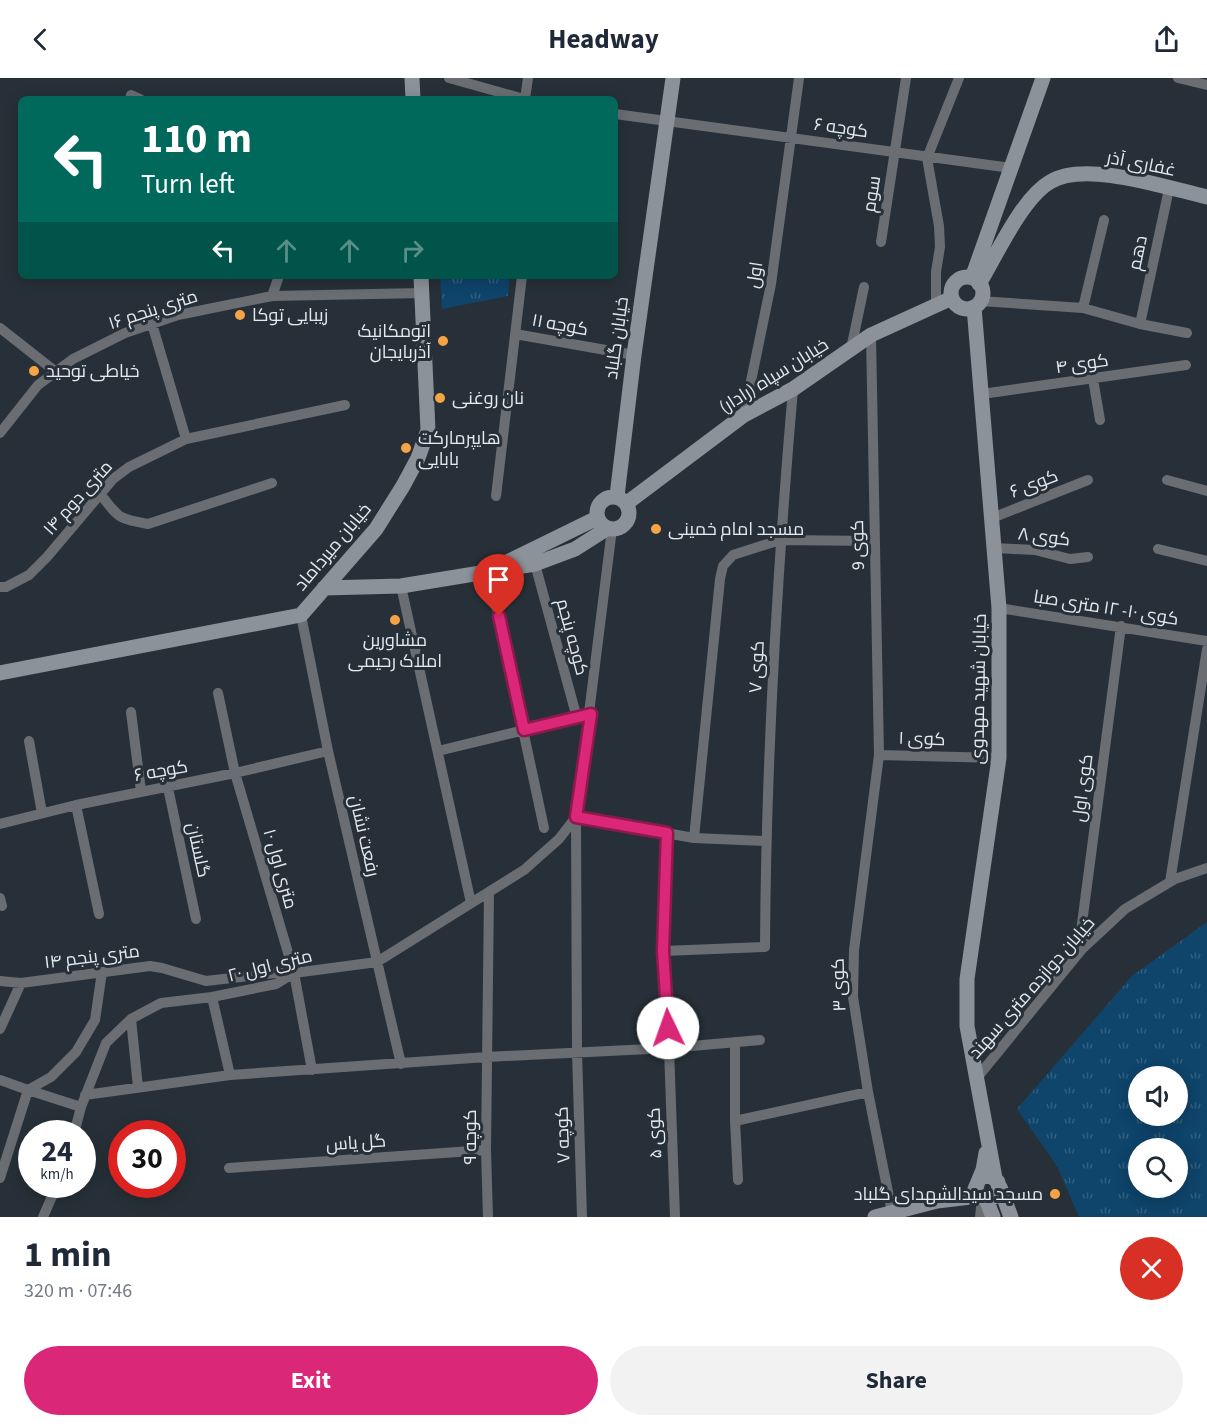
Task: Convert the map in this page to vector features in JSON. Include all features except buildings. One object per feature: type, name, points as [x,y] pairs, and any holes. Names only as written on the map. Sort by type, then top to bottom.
[{"type":"street","points":[[412,78],[413,96]]},
{"type":"street","points":[[449,78],[513,96]]},
{"type":"street","points":[[525,96],[528,78]]},
{"type":"street","name":"خیابان گلباد","points":[[622,500],[634,355],[673,78]]},
{"type":"street","name":"اول","points":[[744,415],[771,284],[799,78]]},
{"type":"street","name":"سوم","points":[[881,242],[906,78]]},
{"type":"street","points":[[936,304],[936,272],[940,247],[939,226],[927,158],[959,78]]},
{"type":"street","points":[[977,304],[982,292],[976,281],[1011,168],[1043,78]]},
{"type":"street","points":[[1178,78],[1207,85]]},
{"type":"street","points":[[618,114],[667,121]]},
{"type":"street","name":"کوچه ۶","points":[[667,121],[1011,168]]},
{"type":"street","name":"غفاری آذر","points":[[976,281],[1028,203],[1049,182],[1071,174],[1109,175],[1207,196]]},
{"type":"street","name":"دهم","points":[[1140,324],[1169,189]]},
{"type":"street","points":[[1083,308],[1104,220]]},
{"type":"street","points":[[976,281],[962,278],[954,283],[951,293],[958,306],[969,308],[977,304],[1083,308],[1140,324],[1187,333]]},
{"type":"street","points":[[272,296],[278,279]]},
{"type":"street","name":"خیابان میرداماد","points":[[0,673],[301,615],[376,529],[418,458],[428,430],[421,279]]},
{"type":"street","points":[[496,496],[522,279]]},
{"type":"street","points":[[852,349],[864,287]]},
{"type":"street","name":"۱۶ متری پنجم","points":[[0,433],[38,385],[73,359],[125,333],[178,315],[272,296],[422,293]]},
{"type":"street","name":"خیابان سپاه (رادار)","points":[[622,500],[744,415],[793,389],[871,336],[952,298]]},
{"type":"street","name":"خیابان شهید مهدوی","points":[[977,304],[999,608],[999,758],[967,979],[967,1026],[987,1142],[986,1188]]},
{"type":"street","points":[[152,324],[186,439]]},
{"type":"street","points":[[0,328],[56,372]]},
{"type":"street","name":"کوچه ۱۱","points":[[515,334],[634,355]]},
{"type":"street","name":"کوی 9","points":[[871,336],[879,755]]},
{"type":"street","name":"کوی ۴","points":[[982,394],[1186,365]]},
{"type":"street","points":[[1093,379],[1100,420]]},
{"type":"street","name":"کوی ۷","points":[[663,951],[765,947],[765,841],[780,540],[793,389]]},
{"type":"street","name":"۱۴ متری دوم","points":[[0,587],[6,587],[29,575],[101,495],[112,479],[129,467],[186,439],[345,405]]},
{"type":"street","name":"کوی ۶","points":[[992,518],[1088,480]]},
{"type":"street","points":[[1167,480],[1207,491]]},
{"type":"street","points":[[101,495],[117,516],[129,521],[148,524],[272,483]]},
{"type":"street","points":[[489,571],[606,525],[620,528],[629,517],[622,500],[610,496],[599,504],[597,511],[606,525],[591,714],[576,817],[694,838],[765,841]]},
{"type":"street","points":[[324,588],[401,586],[535,564],[575,549],[606,525]]},
{"type":"street","points":[[694,838],[723,566],[733,555],[780,540],[875,541]]},
{"type":"street","name":"کوی ۸","points":[[995,548],[1035,550],[1070,559],[1088,556]]},
{"type":"street","points":[[1158,549],[1207,561]]},
{"type":"street","name":"کوچه پنجم","points":[[535,564],[577,718]]},
{"type":"street","points":[[489,571],[544,828]]},
{"type":"street","points":[[401,586],[471,903]]},
{"type":"street","name":"کوی ۱۰- ۱۲ متری صبا","points":[[999,608],[1207,641]]},
{"type":"street","name":"رفعت نشان","points":[[301,615],[328,752],[401,1064]]},
{"type":"street","name":"کوی اول","points":[[1078,954],[1121,626]]},
{"type":"street","points":[[1170,882],[1207,649]]},
{"type":"street","name":"۱۰ متری اول","points":[[218,693],[235,773],[294,973],[312,1070]]},
{"type":"street","points":[[131,711],[141,791]]},
{"type":"street","points":[[438,751],[591,714]]},
{"type":"street","points":[[29,741],[42,813]]},
{"type":"street","name":"کوچه ۶","points":[[0,824],[76,805],[141,791],[168,788],[328,752]]},
{"type":"street","name":"کوی ۱","points":[[879,755],[999,758]]},
{"type":"street","name":"کوی ۳","points":[[879,755],[854,950],[853,997],[868,1092],[893,1215]]},
{"type":"street","name":"گلستان","points":[[168,788],[196,919]]},
{"type":"street","points":[[76,805],[99,914]]},
{"type":"street","name":"۲۰ متری اول","points":[[78,1120],[106,1043],[132,1019],[161,1004],[212,997],[276,984],[294,973],[377,962],[524,870],[559,839],[576,817]]},
{"type":"street","name":"کوچه ۷","points":[[576,817],[577,1052],[582,1217]]},
{"type":"street","name":"کوی ۵","points":[[667,833],[663,951],[675,1217]]},
{"type":"street","name":"خیابان دوازده متری سهند","points":[[976,1079],[1078,954],[1125,909],[1175,879],[1207,868]]},
{"type":"street","name":"کوچه ۹","points":[[488,1217],[486,1150],[489,892]]},
{"type":"street","name":"۱۴ متری پنجم","points":[[0,981],[21,983],[150,966],[206,981],[274,973],[294,973]]},
{"type":"street","points":[[0,1178],[28,1090],[51,1077],[76,1052],[95,1020],[102,972]]},
{"type":"street","points":[[0,1029],[21,983]]},
{"type":"street","points":[[212,997],[230,1075]]},
{"type":"street","points":[[132,1019],[138,1087]]},
{"type":"street","points":[[85,1095],[230,1075],[487,1057],[669,1048],[760,1040]]},
{"type":"street","points":[[735,1042],[738,1180]]},
{"type":"street","points":[[0,1080],[81,1107]]},
{"type":"street","points":[[735,1121],[868,1092]]},
{"type":"street","name":"گل یاس","points":[[228,1168],[486,1150]]},
{"type":"street","points":[[874,1217],[893,1215],[986,1188]]},
{"type":"street","points":[[980,1217],[986,1188]]},
{"type":"street","points":[[986,1188],[993,1217]]},
{"type":"street","points":[[986,1188],[1011,1217]]},
{"type":"street","points":[[43,1217],[51,1198]]},
{"type":"green space","points":[[440,279],[510,279],[508,296],[442,309]]},
{"type":"green space","points":[[1207,922],[1207,1217],[1079,1217],[1057,1166],[1017,1109],[1132,976]]},
{"type":"place","name":"زیبایی توکا","points":[[240,315]]},
{"type":"place","name":"اتومکانیک آذربایجان","points":[[443,341]]},
{"type":"place","name":"خیاطی توحید","points":[[34,371]]},
{"type":"place","name":"نان روغنی","points":[[440,398]]},
{"type":"place","name":"هایپرمارکت بابایی","points":[[406,448]]},
{"type":"place","name":"مسجد امام خمینی","points":[[656,529]]},
{"type":"place","name":"مشاورین املاک رحیمی","points":[[395,620]]},
{"type":"place","name":"مسجد سیدالشهدای گلباد","points":[[1055,1194]]},
{"type":"route","points":[[499,616],[524,730],[591,714],[576,817],[667,833],[663,951],[668,1028]]}]
